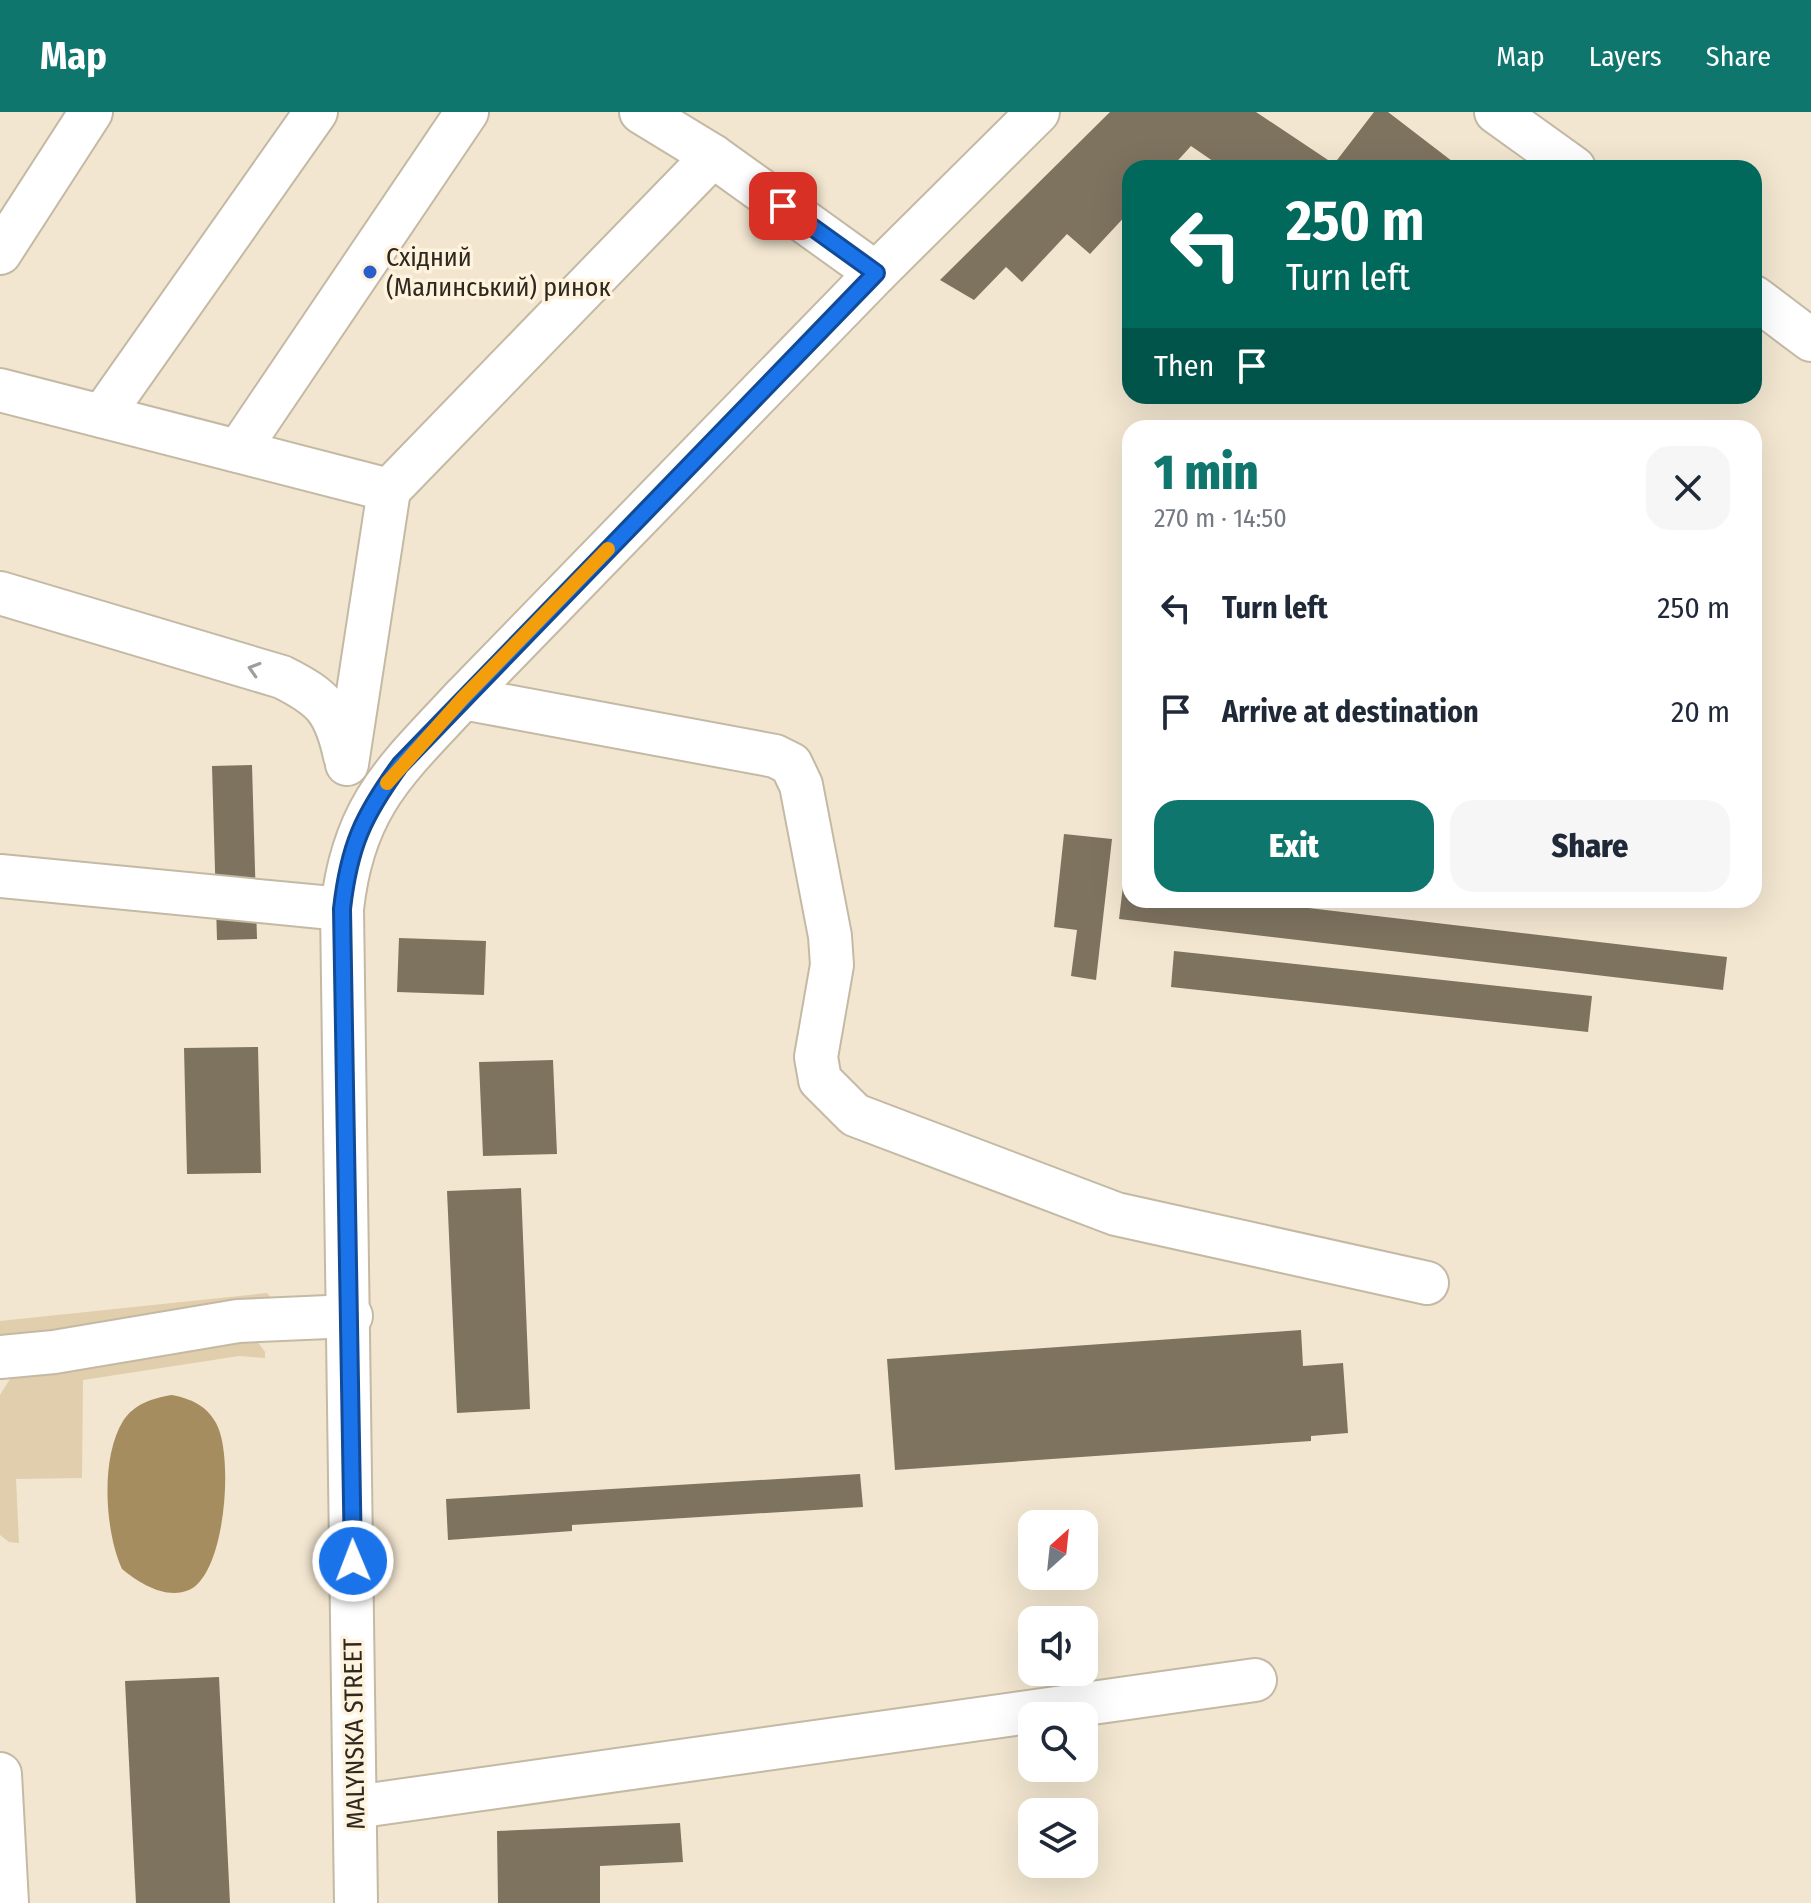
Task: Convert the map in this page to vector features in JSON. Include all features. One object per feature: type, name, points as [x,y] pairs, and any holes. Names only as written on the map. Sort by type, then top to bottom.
[{"type":"street","points":[[0,253],[91,112]]},
{"type":"street","points":[[102,416],[316,112]]},
{"type":"street","points":[[238,451],[467,112]]},
{"type":"street","points":[[641,112],[713,156],[876,273]]},
{"type":"street","name":"MALYNSKA STREET","points":[[356,1903],[351,1316],[342,909],[347,864],[362,823],[400,765],[463,698],[876,273],[1038,112]]},
{"type":"street","points":[[1496,112],[1563,160]]},
{"type":"street","points":[[347,864],[347,764],[389,490],[713,156]]},
{"type":"street","points":[[1762,303],[1811,340]]},
{"type":"street","points":[[0,390],[389,490]]},
{"type":"street","points":[[0,593],[282,677],[309,690],[329,708],[340,730],[347,764]]},
{"type":"street","points":[[308,691],[334,691],[348,684],[362,658]]},
{"type":"street","points":[[463,698],[775,756],[791,764],[801,785],[830,936],[832,965],[816,1057],[820,1080],[855,1115],[1116,1214],[1427,1283]]},
{"type":"street","points":[[0,876],[342,909]]},
{"type":"street","points":[[0,1357],[54,1352],[238,1321],[351,1316]]},
{"type":"street","points":[[355,1807],[1255,1680]]},
{"type":"street","points":[[0,1774],[7,1903]]},
{"type":"shaded area","points":[[267,1293],[273,1300],[0,1337],[0,1321]]},
{"type":"shaded area","points":[[255,1338],[265,1352],[265,1358],[239,1356],[83,1380],[82,1478],[16,1479],[19,1543],[9,1542],[0,1535],[0,1395],[10,1379]]},
{"type":"shaded area","points":[[172,1395],[197,1404],[208,1412],[222,1438],[225,1460],[223,1512],[211,1562],[202,1580],[180,1593],[162,1591],[145,1584],[122,1569],[112,1535],[108,1495],[111,1455],[123,1421],[144,1403]]},
{"type":"building","points":[[1110,112],[1256,112],[1328,160],[1211,160],[1191,146],[1178,160],[1122,160],[1122,220],[1090,254],[1067,234],[1022,282],[1006,267],[974,300],[940,280]]},
{"type":"building","points":[[1374,112],[1388,112],[1451,160],[1337,160]]},
{"type":"building","points":[[252,765],[257,939],[217,940],[212,766]]},
{"type":"building","points":[[1064,834],[1112,839],[1096,980],[1071,976],[1077,930],[1054,927]]},
{"type":"building","points":[[1122,894],[1122,908],[1308,908],[1727,957],[1723,990],[1119,919]]},
{"type":"building","points":[[399,938],[486,941],[484,995],[397,992]]},
{"type":"building","points":[[1174,951],[1592,996],[1588,1032],[1171,987]]},
{"type":"building","points":[[258,1047],[261,1173],[187,1174],[184,1048]]},
{"type":"building","points":[[553,1060],[557,1154],[483,1156],[479,1062]]},
{"type":"building","points":[[521,1188],[530,1409],[457,1413],[447,1191]]},
{"type":"building","points":[[1301,1330],[1303,1366],[1343,1363],[1348,1433],[1311,1436],[1311,1441],[895,1470],[887,1359]]},
{"type":"building","points":[[860,1474],[863,1507],[572,1525],[572,1531],[448,1540],[446,1499]]},
{"type":"building","points":[[219,1677],[230,1903],[136,1903],[125,1681]]},
{"type":"building","points":[[680,1823],[683,1862],[600,1866],[600,1903],[498,1903],[497,1831]]},
{"type":"slow traffic","points":[[387,783],[463,698],[608,549]]},
{"type":"place","name":"Східний (Малинський) ринок","points":[[370,272]]},
{"type":"route","points":[[353,1561],[342,909],[347,864],[362,823],[400,765],[876,273],[783,206]]}]
